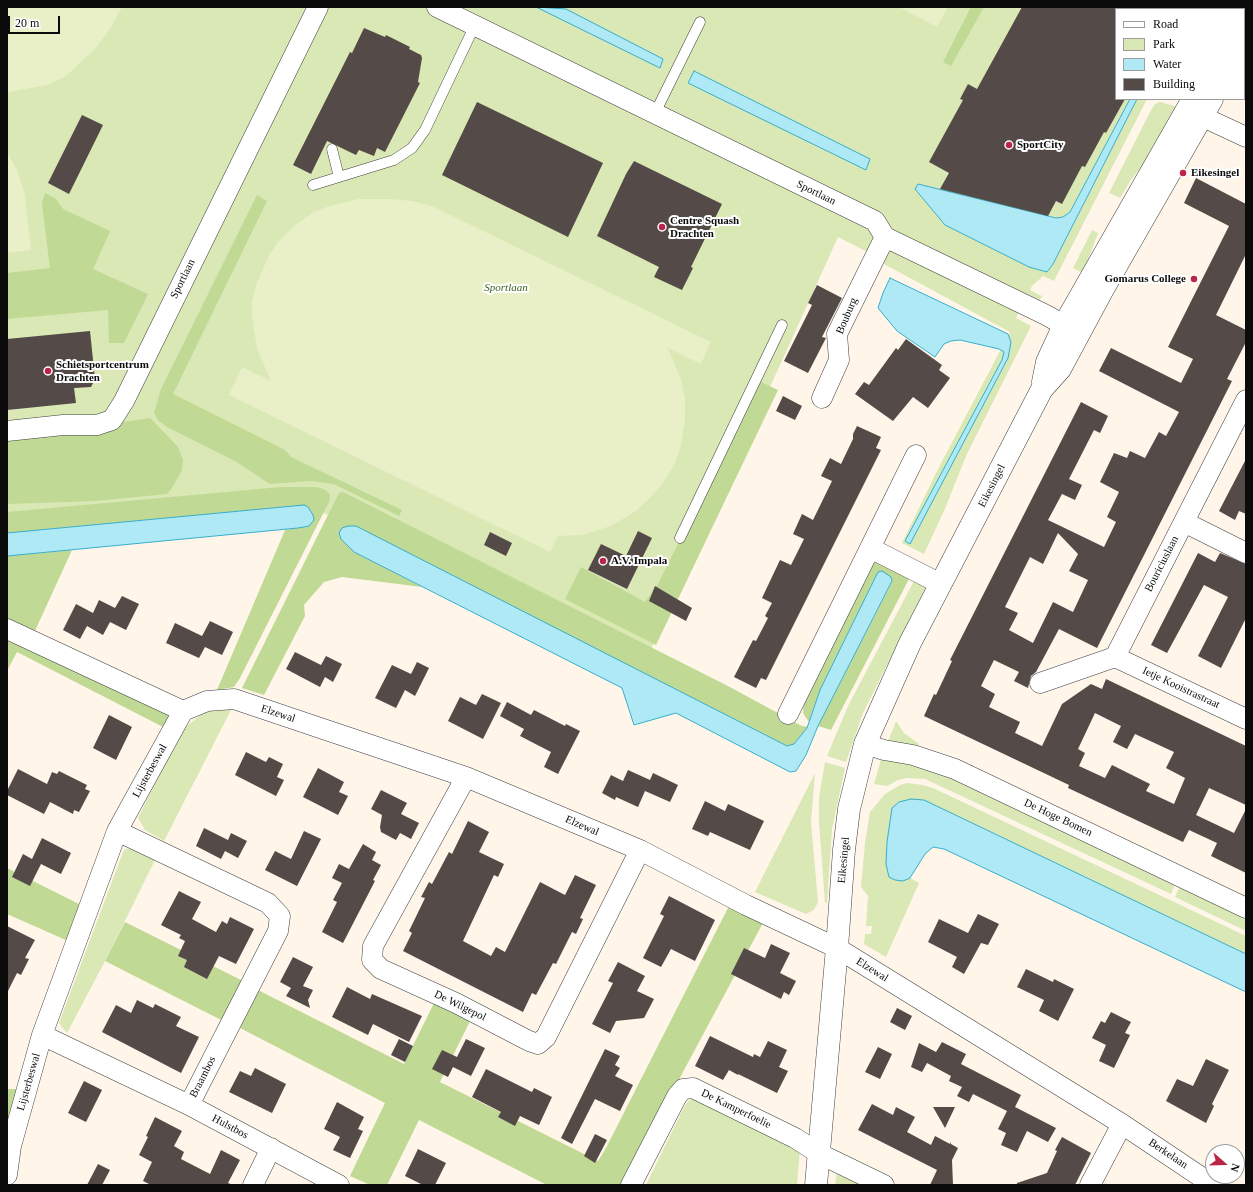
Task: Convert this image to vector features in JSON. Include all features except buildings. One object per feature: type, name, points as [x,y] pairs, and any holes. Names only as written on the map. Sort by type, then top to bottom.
[{"type":"street","name":"Sportlaan","points":[[7,431],[63,425],[97,425],[112,420],[124,401],[318,7]]},
{"type":"street","name":"Sportlaan","points":[[437,7],[875,221],[885,237]]},
{"type":"street","points":[[1198,106],[1246,138]]},
{"type":"street","name":"Eikesingel","points":[[816,1185],[820,1154],[844,850],[849,809],[865,744],[910,643],[1042,389],[1060,369],[1072,329],[1198,106]]},
{"type":"street","points":[[885,237],[1072,329]]},
{"type":"street","name":"Bouburg","points":[[822,398],[839,360],[838,334],[885,237]]},
{"type":"street","name":"Bouriciuslaan","points":[[1115,657],[1246,400]]},
{"type":"street","points":[[788,714],[916,455]]},
{"type":"street","points":[[1184,522],[1246,553]]},
{"type":"street","points":[[870,548],[941,584]]},
{"type":"street","points":[[7,628],[183,711]]},
{"type":"street","points":[[1040,683],[1115,657]]},
{"type":"street","name":"Ietje Kooistrastraat","points":[[1115,657],[1246,719]]},
{"type":"street","name":"Elzewal","points":[[183,711],[207,701],[234,700],[466,777],[640,850],[746,906],[837,948],[1122,1124]]},
{"type":"street","name":"Lijsterbeswal","points":[[117,831],[183,711]]},
{"type":"street","name":"De Hoge Bomen","points":[[865,744],[884,750],[913,755],[955,769],[1246,908]]},
{"type":"street","name":"De Wilgepol","points":[[466,777],[374,946],[372,960],[381,969],[456,1003],[529,1041],[538,1044],[546,1037],[640,850]]},
{"type":"street","points":[[42,1035],[117,831]]},
{"type":"street","name":"Braambos","points":[[42,1035],[189,1105],[278,931],[280,916],[268,903],[117,831]]},
{"type":"street","name":"Lijsterbeswal","points":[[7,1175],[11,1146],[42,1035]]},
{"type":"street","name":"De Kamperfoelie","points":[[631,1185],[677,1096],[683,1089],[693,1088],[795,1138],[820,1154]]},
{"type":"street","name":"Hulstbos","points":[[189,1105],[339,1185]]},
{"type":"street","points":[[1090,1185],[1122,1124]]},
{"type":"street","name":"Berkelaan","points":[[1122,1124],[1213,1185]]},
{"type":"street","points":[[253,1185],[271,1148]]},
{"type":"street","points":[[820,1154],[884,1185]]},
{"type":"lane","points":[[655,113],[700,22]]},
{"type":"lane","points":[[313,184],[394,160],[412,148],[426,130],[475,25]]},
{"type":"lane","points":[[332,149],[339,176]]},
{"type":"lane","points":[[680,538],[782,325]]},
{"type":"green space","name":"Sportlaan","points":[[7,7],[1174,7],[1115,8],[1115,100],[1129,100],[1070,212],[1063,217],[1056,218],[918,184],[916,189],[945,225],[1029,267],[1047,272],[1053,264],[1136,100],[1146,100],[1054,281],[1043,276],[1032,286],[1030,290],[1042,296],[1038,303],[1026,298],[1016,318],[1031,326],[966,456],[944,511],[924,554],[902,543],[937,471],[1010,332],[884,264],[885,261],[838,237],[641,672],[356,526],[308,507],[300,506],[7,533]]},
{"type":"green space","points":[[7,7],[122,7],[110,29],[95,49],[66,76],[48,85],[7,92]]},
{"type":"green space","points":[[899,7],[948,7],[937,27]]},
{"type":"green space","points":[[971,7],[984,7],[951,66],[943,62]]},
{"type":"green space","points":[[1202,7],[1236,7],[1236,8]]},
{"type":"green space","points":[[1160,102],[1178,107],[1162,140],[1131,180],[1120,198],[1109,193],[1150,112],[1155,104]]},
{"type":"green space","points":[[7,152],[17,170],[25,194],[31,250],[7,253]]},
{"type":"green space","points":[[45,193],[56,199],[63,209],[110,231],[93,269],[148,294],[124,343],[109,343],[108,310],[7,319],[7,273],[50,268],[42,204]]},
{"type":"green space","points":[[257,195],[267,201],[173,394],[285,450],[291,457],[402,510],[399,516],[334,484],[310,481],[270,484],[235,461],[167,427],[158,420],[154,413],[161,389]]},
{"type":"green space","points":[[358,199],[391,199],[412,201],[432,206],[711,342],[701,364],[668,348],[682,382],[685,400],[685,420],[680,450],[673,467],[663,483],[650,498],[636,511],[611,526],[582,535],[558,536],[550,552],[229,395],[242,367],[271,381],[257,349],[252,318],[252,302],[256,285],[269,255],[278,242],[294,226],[312,213],[329,206]]},
{"type":"green space","points":[[1092,230],[1098,233],[1083,273],[1073,268]]},
{"type":"green space","points":[[759,381],[778,390],[656,645],[565,599],[581,567],[645,602],[658,584]]},
{"type":"green space","points":[[150,418],[178,447],[183,460],[182,470],[167,494],[96,501],[7,504],[7,440]]},
{"type":"green space","points":[[281,487],[317,487],[326,490],[330,495],[330,500],[240,678],[234,687],[217,690],[285,530],[309,526],[304,505],[7,533],[7,512]]},
{"type":"green space","points":[[343,492],[726,685],[802,726],[808,727],[794,744],[787,746],[577,640],[341,539],[354,552],[422,587],[342,577],[324,582],[304,605],[305,616],[264,695],[242,688],[339,493]]},
{"type":"green space","points":[[72,550],[34,633],[7,619],[7,556]]},
{"type":"green space","points":[[877,561],[911,575],[831,730],[818,726],[892,582],[891,577],[878,572],[820,690],[809,722],[803,713],[805,690],[870,563]]},
{"type":"green space","points":[[915,579],[927,585],[863,713],[846,762],[827,756],[848,706]]},
{"type":"green space","points":[[7,635],[169,712],[170,718],[163,727],[17,652],[7,671]]},
{"type":"green space","points":[[232,708],[164,841],[145,830],[138,818],[173,746],[183,729],[207,710]]},
{"type":"green space","points":[[896,721],[904,733],[919,744],[916,749],[887,744]]},
{"type":"green space","points":[[882,756],[942,771],[1176,882],[1171,894],[925,779],[906,778],[898,780],[887,786],[874,784]]},
{"type":"green space","points":[[825,762],[845,768],[832,829],[827,903],[825,903],[819,822],[819,797]]},
{"type":"green space","points":[[815,773],[811,822],[818,902],[814,910],[806,914],[755,892]]},
{"type":"green space","points":[[907,783],[933,788],[1246,936],[1246,954],[924,800],[895,880],[910,878],[919,883],[886,957],[864,944],[865,934],[871,934],[872,926],[866,926],[868,896],[861,887],[865,843],[870,812],[885,794],[900,785]]},
{"type":"green space","points":[[132,847],[158,854],[105,961],[67,1033],[59,1023],[124,850]]},
{"type":"green space","points":[[7,868],[81,905],[68,941],[7,914]]},
{"type":"green space","points":[[1181,884],[1246,915],[1246,931],[1175,897]]},
{"type":"green space","points":[[730,904],[764,921],[684,1070],[626,1185],[547,1185],[419,1120],[387,1185],[370,1185],[350,1176],[385,1103],[240,1028],[258,990],[404,1064],[437,997],[473,1015],[440,1082],[598,1161]]},
{"type":"green space","points":[[125,922],[247,983],[229,1024],[105,961]]},
{"type":"green space","points":[[7,1089],[17,1089],[7,1122]]},
{"type":"green space","points":[[699,1097],[800,1150],[797,1185],[646,1185],[684,1107],[690,1099]]},
{"type":"green space","points":[[837,1172],[868,1185],[835,1185]]},
{"type":"water","points":[[536,7],[566,9],[663,59],[660,68]]},
{"type":"water","points":[[694,71],[870,159],[866,170],[688,83]]},
{"type":"water","points":[[1129,100],[1136,100],[1053,264],[1047,272],[1029,267],[945,225],[915,189],[918,184],[1056,218],[1063,217],[1070,212]]},
{"type":"water","points":[[890,278],[1008,334],[1011,342],[1008,358],[910,544],[905,541],[1002,360],[1004,352],[999,349],[960,340],[951,341],[944,344],[935,357],[897,331],[878,308]]},
{"type":"water","points":[[304,505],[308,507],[314,520],[309,526],[298,528],[7,556],[7,533]]},
{"type":"water","points":[[356,526],[787,746],[794,744],[807,728],[820,690],[878,572],[882,571],[891,577],[892,581],[818,726],[806,755],[796,771],[790,772],[676,713],[634,725],[622,688],[354,552],[341,539],[339,533],[342,528]]},
{"type":"water","points":[[911,799],[924,800],[1246,954],[1246,992],[944,849],[933,847],[925,854],[910,878],[903,881],[895,880],[889,877],[886,864],[887,842],[892,808],[899,802]]},
{"type":"place","name":"SportCity","points":[[1009,145]]},
{"type":"place","name":"Eikesingel","points":[[1183,173]]},
{"type":"place","name":"Centre Squash Drachten","points":[[662,227]]},
{"type":"place","name":"Gomarus College","points":[[1194,279]]},
{"type":"place","name":"Schietsportcentrum Drachten","points":[[48,371]]},
{"type":"place","name":"A.V. Impala","points":[[603,561]]}]
